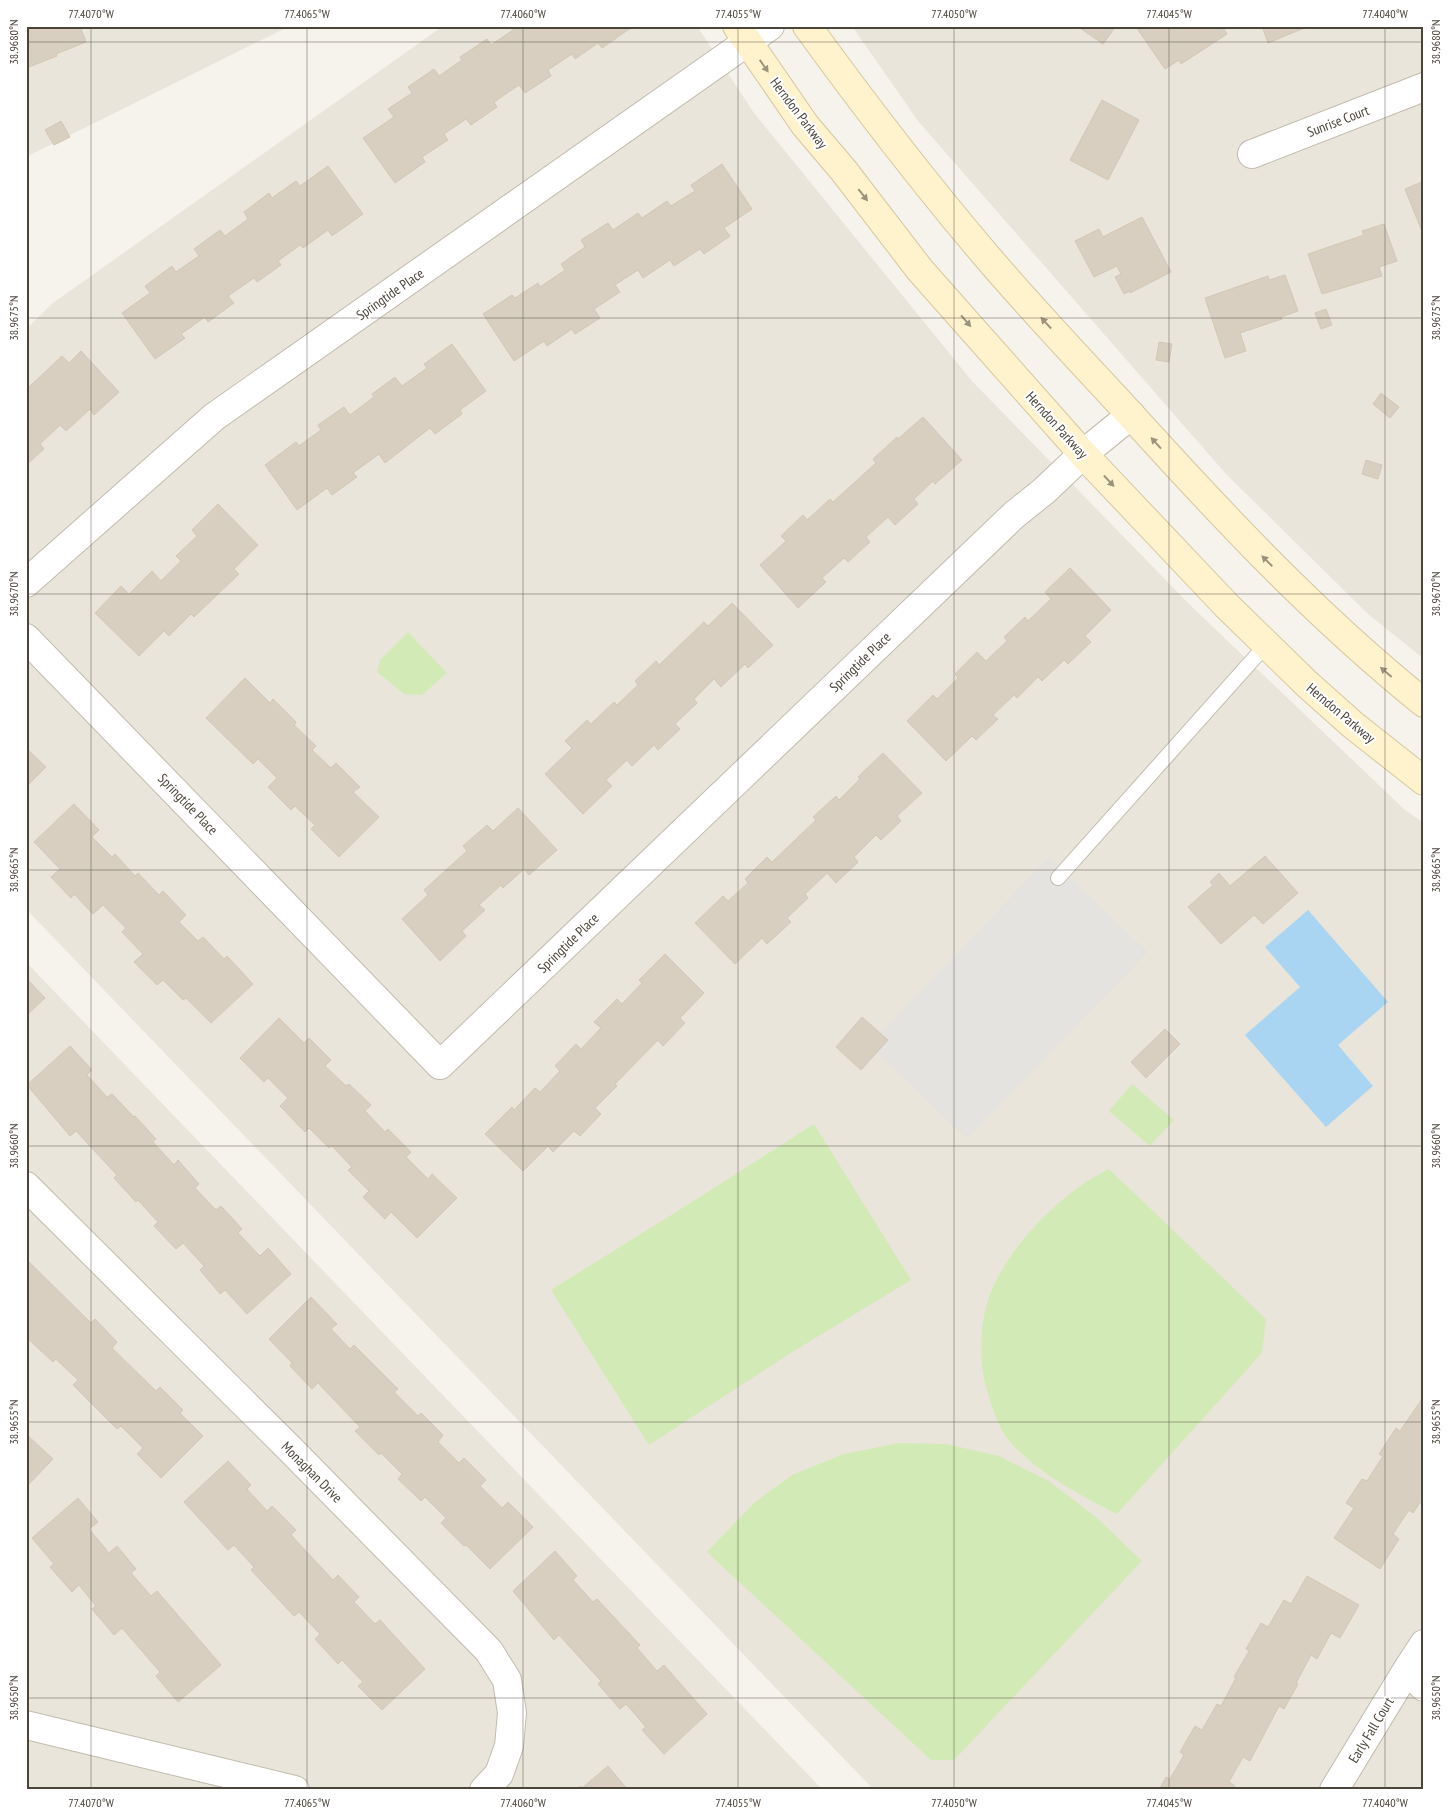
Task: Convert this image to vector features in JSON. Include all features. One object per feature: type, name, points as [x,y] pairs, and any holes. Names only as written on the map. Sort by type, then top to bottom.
[{"type":"main road","points":[[807,26],[846,81],[953,216],[1030,306],[1220,513],[1264,558],[1390,676],[1424,703]]},
{"type":"main road","name":"Herndon Parkway","points":[[742,34],[805,125],[844,171],[920,270],[1083,454],[1266,645],[1347,719],[1424,781]]},
{"type":"street","name":"Springtide Place","points":[[26,583],[214,417],[742,34],[770,26]]},
{"type":"street","name":"Sunrise Court","points":[[1252,154],[1424,87]]},
{"type":"street","name":"Springtide Place","points":[[26,638],[440,1065],[1006,522],[1044,491],[1083,454],[1131,415]]},
{"type":"street","name":"Monaghan Drive","points":[[26,1186],[292,1451],[489,1651],[507,1680],[512,1713],[509,1746],[499,1774],[484,1790]]},
{"type":"street","name":"Early Fall Court","points":[[1334,1790],[1416,1678],[1424,1644]]},
{"type":"street","points":[[26,1725],[295,1790]]},
{"type":"lane","points":[[1058,878],[1266,645]]},
{"type":"shaded area","points":[[26,26],[290,26],[26,157]]},
{"type":"shaded area","points":[[443,26],[697,26],[754,113],[972,381],[1191,606],[1405,810],[1424,823],[1424,1790],[874,1790],[26,909],[26,329],[53,303]]},
{"type":"shaded area","points":[[852,26],[1424,26],[1424,659],[1368,614],[1226,474],[918,121]]},
{"type":"shaded area","points":[[1049,857],[1148,952],[967,1139],[869,1045]]},
{"type":"shaded area","points":[[26,962],[823,1790],[26,1790]]},
{"type":"green space","points":[[408,632],[447,673],[422,695],[404,694],[377,672],[380,660]]},
{"type":"green space","points":[[1132,1084],[1174,1120],[1150,1146],[1109,1111]]},
{"type":"green space","points":[[814,1124],[911,1280],[794,1351],[649,1445],[551,1290]]},
{"type":"green space","points":[[1109,1169],[1266,1319],[1262,1353],[1117,1514],[1047,1474],[1021,1454],[1010,1442],[994,1413],[988,1394],[983,1371],[981,1345],[983,1320],[989,1297],[996,1281],[1015,1250],[1052,1209],[1083,1184]]},
{"type":"green space","points":[[900,1443],[946,1444],[999,1456],[1049,1481],[1096,1517],[1142,1561],[954,1760],[931,1760],[707,1552],[754,1503],[792,1475],[844,1454]]},
{"type":"water","points":[[1308,910],[1388,1002],[1338,1045],[1373,1086],[1326,1127],[1245,1035],[1300,987],[1265,947]]},
{"type":"building","points":[[26,26],[80,26],[86,42],[26,68]]},
{"type":"building","points":[[514,26],[632,27],[602,48],[598,43],[575,59],[572,54],[548,70],[551,76],[525,93],[519,85],[494,102],[497,107],[471,125],[466,119],[444,134],[448,140],[422,157],[425,162],[395,183],[363,138],[394,117],[388,109],[412,93],[408,87],[434,69],[439,76],[462,60],[460,57],[487,39],[491,45],[516,28]]},
{"type":"building","points":[[1077,26],[1116,26],[1103,44]]},
{"type":"building","points":[[1222,26],[1227,34],[1181,64],[1179,60],[1165,69],[1136,27]]},
{"type":"building","points":[[1262,26],[1309,26],[1268,43]]},
{"type":"building","points":[[1102,100],[1139,120],[1108,180],[1070,160]]},
{"type":"building","points":[[61,121],[70,137],[54,145],[45,130]]},
{"type":"building","points":[[722,164],[752,209],[724,228],[730,236],[704,254],[700,249],[674,266],[670,260],[643,278],[638,270],[615,285],[620,292],[594,309],[600,318],[575,334],[572,329],[547,346],[544,341],[514,361],[483,314],[512,295],[515,298],[538,283],[540,287],[565,270],[561,264],[585,247],[581,240],[608,223],[613,230],[638,213],[642,218],[667,201],[671,206],[695,191],[691,185]]},
{"type":"building","points":[[328,166],[363,214],[332,236],[328,230],[303,248],[300,245],[278,261],[281,265],[257,282],[254,278],[228,296],[234,303],[208,322],[205,317],[181,334],[185,338],[155,359],[122,313],[150,293],[145,286],[172,266],[176,272],[199,256],[194,249],[220,230],[225,236],[248,219],[244,212],[269,193],[272,198],[296,181],[300,186]]},
{"type":"building","points":[[1424,181],[1424,228],[1421,229],[1405,189]]},
{"type":"building","points":[[1142,217],[1171,272],[1130,293],[1130,291],[1124,294],[1115,277],[1121,274],[1117,266],[1094,277],[1075,241],[1099,229],[1103,237]]},
{"type":"building","points":[[1384,224],[1397,261],[1379,267],[1382,276],[1322,294],[1308,254],[1364,235],[1362,231]]},
{"type":"building","points":[[1285,275],[1298,311],[1281,317],[1282,319],[1240,333],[1246,351],[1225,358],[1205,298],[1268,276],[1269,280]]},
{"type":"building","points":[[1326,309],[1332,325],[1321,329],[1315,313]]},
{"type":"building","points":[[1159,342],[1172,344],[1169,362],[1156,360]]},
{"type":"building","points":[[452,344],[486,391],[460,410],[462,414],[435,434],[430,428],[385,463],[379,454],[353,473],[357,477],[332,495],[327,488],[297,510],[265,465],[296,442],[299,446],[321,430],[318,425],[344,407],[350,415],[374,397],[372,394],[395,377],[402,386],[427,368],[424,364]]},
{"type":"building","points":[[81,351],[119,392],[94,415],[90,409],[66,431],[60,425],[40,444],[44,449],[26,465],[26,386],[28,388],[62,356],[69,363]]},
{"type":"building","points":[[1381,393],[1399,407],[1390,418],[1373,404]]},
{"type":"building","points":[[923,417],[962,460],[935,484],[933,481],[914,499],[918,504],[895,525],[888,517],[866,537],[870,542],[848,562],[844,558],[822,578],[826,582],[798,608],[760,565],[786,541],[781,536],[803,515],[807,520],[830,499],[833,502],[876,463],[873,459]]},
{"type":"building","points":[[1366,460],[1382,465],[1378,479],[1362,474]]},
{"type":"building","points":[[218,504],[258,545],[234,569],[239,574],[194,617],[191,614],[169,636],[164,631],[139,656],[95,613],[121,586],[129,594],[152,571],[161,581],[181,561],[176,556],[197,536],[192,530]]},
{"type":"building","points":[[1070,568],[1111,610],[1085,636],[1091,642],[1068,664],[1064,660],[1042,681],[1038,677],[1017,698],[1014,695],[993,715],[998,719],[976,740],[972,736],[946,761],[907,721],[933,695],[937,699],[958,678],[955,674],[977,652],[986,661],[1007,641],[1004,637],[1025,617],[1028,621],[1051,599],[1045,592]]},
{"type":"building","points":[[732,603],[773,645],[748,668],[745,664],[721,687],[714,679],[694,699],[697,703],[675,724],[680,729],[658,750],[654,745],[632,766],[627,760],[606,780],[612,786],[583,814],[545,774],[572,748],[565,741],[587,720],[591,724],[614,702],[617,705],[638,685],[635,681],[656,661],[659,665],[704,622],[708,626]]},
{"type":"building","points":[[245,678],[270,703],[273,699],[296,722],[294,725],[316,746],[312,750],[331,768],[336,763],[360,787],[353,792],[379,817],[339,857],[311,829],[315,825],[295,806],[291,810],[268,787],[277,778],[258,759],[253,764],[206,718]]},
{"type":"building","points":[[26,748],[46,767],[26,787]]},
{"type":"building","points":[[883,753],[922,793],[897,816],[901,821],[881,840],[876,835],[854,857],[858,862],[836,883],[827,873],[805,894],[808,898],[787,918],[791,922],[767,944],[762,938],[735,964],[695,923],[723,896],[728,901],[748,883],[745,879],[767,857],[772,862],[816,820],[813,817],[836,796],[839,800],[860,779],[858,777]]},
{"type":"building","points":[[74,804],[99,830],[92,837],[112,857],[115,854],[135,876],[138,873],[159,895],[163,891],[186,915],[179,922],[198,941],[203,937],[224,959],[227,956],[253,984],[211,1023],[186,998],[183,1000],[163,980],[157,985],[134,962],[143,954],[122,932],[126,928],[103,905],[93,914],[74,894],[71,898],[51,877],[60,869],[34,842]]},
{"type":"building","points":[[518,808],[557,850],[529,875],[524,869],[503,888],[501,885],[479,905],[485,910],[462,931],[466,936],[440,961],[402,919],[428,895],[424,890],[467,851],[463,846],[487,825],[493,831]]},
{"type":"building","points":[[1265,856],[1298,893],[1263,924],[1254,915],[1221,944],[1188,907],[1213,885],[1210,882],[1219,873],[1230,886]]},
{"type":"building","points":[[665,954],[704,993],[680,1018],[685,1023],[663,1046],[658,1040],[615,1084],[617,1086],[595,1108],[601,1114],[580,1136],[574,1131],[553,1152],[548,1146],[523,1171],[485,1134],[512,1107],[514,1110],[535,1088],[540,1092],[560,1071],[555,1066],[576,1044],[581,1049],[601,1028],[594,1022],[617,999],[622,1004],[642,983],[639,980]]},
{"type":"building","points":[[26,978],[45,998],[26,1016]]},
{"type":"building","points":[[862,1017],[888,1040],[861,1070],[836,1047]]},
{"type":"building","points":[[279,1018],[304,1043],[309,1038],[331,1060],[325,1066],[346,1086],[349,1084],[371,1105],[365,1111],[385,1132],[388,1129],[411,1152],[406,1157],[428,1179],[432,1174],[457,1198],[417,1238],[391,1212],[385,1219],[363,1197],[369,1191],[348,1170],[352,1167],[332,1146],[329,1148],[309,1128],[305,1132],[280,1106],[288,1098],[268,1078],[264,1082],[240,1058]]},
{"type":"building","points":[[1165,1029],[1180,1044],[1146,1078],[1131,1062]]},
{"type":"building","points":[[70,1046],[92,1070],[87,1075],[107,1097],[112,1094],[135,1116],[156,1139],[153,1142],[174,1165],[178,1160],[199,1184],[195,1188],[216,1210],[221,1206],[242,1229],[238,1233],[260,1256],[268,1248],[291,1274],[247,1314],[225,1290],[220,1294],[200,1270],[204,1266],[183,1243],[176,1249],[154,1226],[158,1222],[114,1178],[117,1175],[76,1131],[70,1136],[27,1085]]},
{"type":"building","points":[[26,1259],[91,1323],[95,1319],[117,1342],[112,1348],[156,1391],[160,1387],[183,1410],[180,1413],[203,1436],[161,1478],[137,1454],[143,1448],[121,1426],[117,1429],[73,1385],[78,1380],[56,1359],[53,1362],[26,1337]]},
{"type":"building","points":[[311,1297],[337,1324],[331,1329],[350,1349],[354,1345],[398,1389],[394,1392],[418,1416],[421,1413],[443,1435],[438,1442],[459,1463],[464,1458],[486,1480],[480,1486],[502,1508],[508,1502],[533,1527],[490,1569],[441,1523],[446,1518],[425,1497],[421,1501],[398,1479],[402,1474],[381,1453],[379,1455],[355,1431],[360,1427],[318,1383],[312,1389],[290,1366],[292,1363],[269,1339]]},
{"type":"building","points":[[1424,1396],[1424,1497],[1413,1513],[1409,1510],[1393,1534],[1399,1539],[1380,1569],[1334,1538],[1354,1508],[1346,1503],[1362,1479],[1367,1481],[1383,1456],[1379,1454],[1396,1428],[1400,1431]]},
{"type":"building","points":[[26,1434],[53,1459],[28,1485],[26,1484]]},
{"type":"building","points":[[228,1461],[251,1485],[247,1489],[267,1511],[272,1506],[296,1530],[291,1535],[333,1580],[338,1575],[359,1597],[354,1602],[375,1624],[380,1620],[425,1669],[382,1710],[358,1686],[363,1682],[342,1660],[338,1664],[315,1639],[320,1634],[299,1612],[294,1616],[251,1570],[254,1567],[234,1545],[228,1550],[184,1502]]},
{"type":"building","points":[[78,1498],[98,1522],[89,1529],[109,1553],[117,1546],[136,1569],[131,1573],[151,1596],[157,1591],[221,1665],[178,1702],[156,1676],[160,1672],[122,1628],[114,1635],[92,1609],[96,1606],[79,1585],[72,1592],[50,1567],[54,1564],[32,1538]]},
{"type":"building","points":[[555,1551],[577,1576],[573,1580],[593,1602],[597,1599],[640,1645],[637,1648],[657,1671],[664,1665],[707,1714],[664,1754],[642,1730],[646,1727],[626,1704],[620,1709],[598,1684],[601,1681],[559,1635],[554,1640],[513,1591]]},
{"type":"building","points":[[1307,1576],[1359,1605],[1340,1638],[1331,1633],[1317,1659],[1311,1655],[1284,1709],[1279,1706],[1250,1761],[1243,1757],[1229,1782],[1235,1786],[1232,1790],[1159,1790],[1166,1777],[1170,1779],[1184,1755],[1180,1752],[1195,1726],[1202,1730],[1217,1704],[1221,1706],[1236,1678],[1234,1677],[1249,1651],[1246,1649],[1261,1623],[1268,1627],[1284,1600],[1291,1604]]},
{"type":"building","points":[[608,1766],[628,1790],[576,1790],[581,1786],[582,1788]]}]
